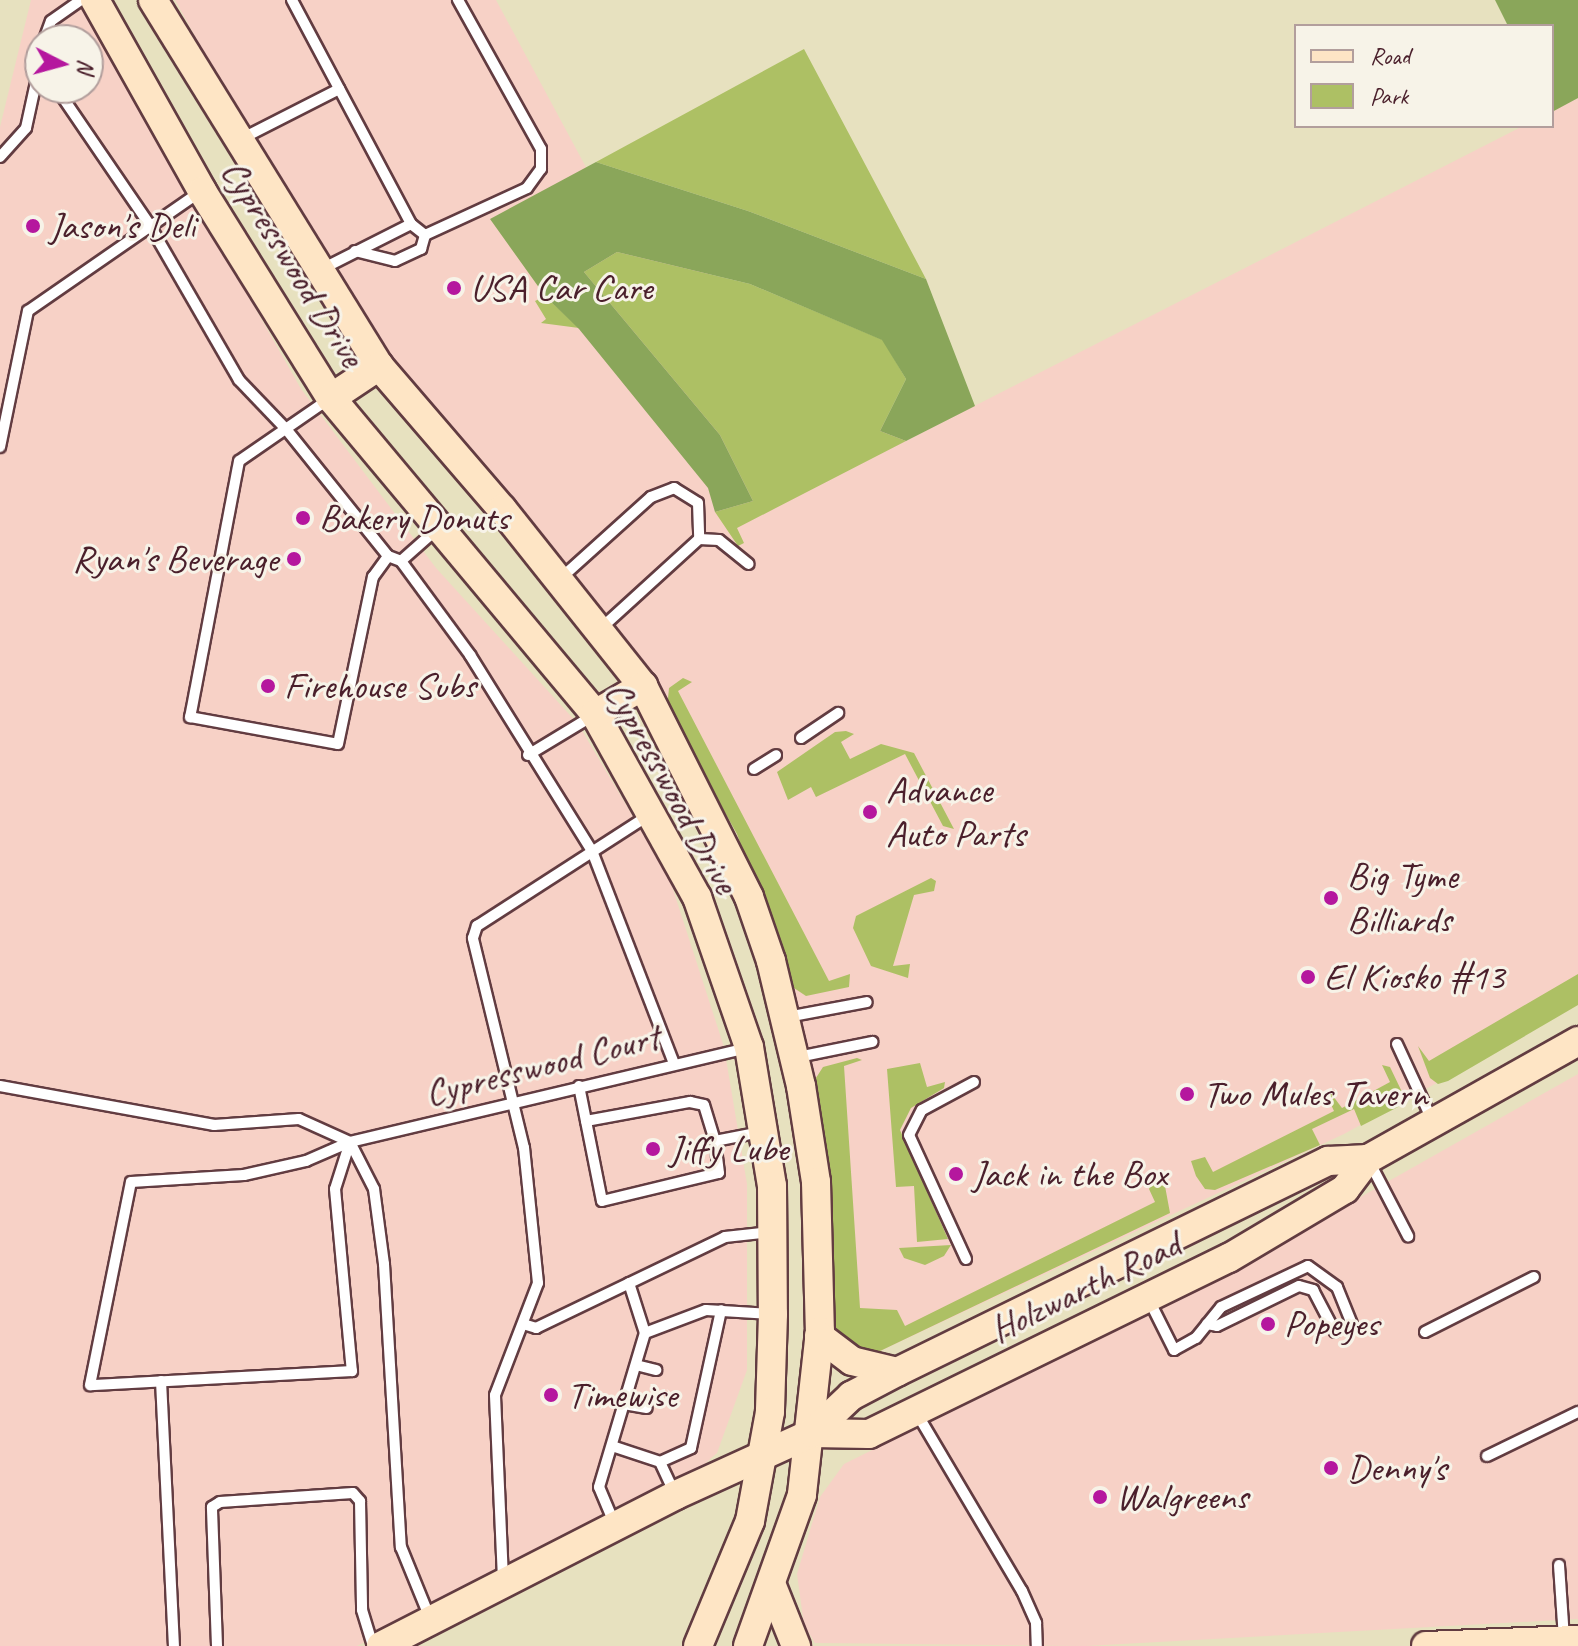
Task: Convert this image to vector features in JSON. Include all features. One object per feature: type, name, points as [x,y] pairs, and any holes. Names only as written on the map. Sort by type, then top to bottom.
[{"type":"main road","name":"Cypresswood Drive","points":[[95,0],[202,191],[331,398],[595,714],[697,897],[749,1047],[763,1131],[772,1232],[773,1314],[763,1454],[750,1521],[698,1646]]},
{"type":"main road","name":"Cypresswood Drive","points":[[153,0],[237,141],[379,366],[559,580],[643,686],[733,858],[787,1017],[796,1058],[816,1182],[819,1336],[812,1433],[802,1495],[748,1646]]},
{"type":"main road","points":[[331,398],[379,366]]},
{"type":"main road","points":[[595,714],[643,686]]},
{"type":"main road","name":"Holzwarth Road","points":[[812,1433],[869,1434],[1229,1258],[1345,1189],[1368,1159],[1578,1041]]},
{"type":"main road","name":"Holzwarth Road","points":[[381,1646],[676,1495],[812,1433],[851,1396],[897,1372],[1328,1161],[1368,1159]]},
{"type":"main road","points":[[819,1336],[852,1361],[897,1372]]},
{"type":"main road","points":[[772,1586],[796,1646]]},
{"type":"main road","points":[[1426,1646],[1571,1641]]},
{"type":"lane","points":[[50,24],[81,0]]},
{"type":"lane","points":[[292,0],[411,224],[425,235]]},
{"type":"lane","points":[[355,251],[395,261],[421,249],[425,235],[527,188],[541,169],[541,149],[458,0]]},
{"type":"lane","points":[[237,141],[339,89]]},
{"type":"lane","points":[[0,157],[26,128],[35,104]]},
{"type":"lane","points":[[67,104],[149,224],[239,380],[286,429],[388,556],[401,561],[470,655],[528,755],[592,851],[674,1063]]},
{"type":"lane","points":[[0,447],[25,315],[149,224],[202,191]]},
{"type":"lane","points":[[318,271],[411,224]]},
{"type":"lane","points":[[331,398],[239,461],[190,717],[338,744],[373,577],[388,556]]},
{"type":"lane","points":[[559,580],[651,497],[674,488],[698,503],[699,539]]},
{"type":"lane","points":[[401,561],[437,528]]},
{"type":"lane","points":[[598,630],[699,539],[719,540],[749,564]]},
{"type":"lane","points":[[801,738],[838,713]]},
{"type":"lane","points":[[528,755],[595,714]]},
{"type":"lane","points":[[754,769],[776,755]]},
{"type":"lane","points":[[503,1581],[495,1395],[538,1283],[524,1148],[473,938],[477,926],[651,814]]},
{"type":"lane","points":[[787,1017],[867,1002]]},
{"type":"lane","points":[[796,1058],[872,1042]]},
{"type":"lane","points":[[1397,1044],[1433,1122]]},
{"type":"lane","name":"Cypresswood Court","points":[[161,1381],[90,1385],[131,1182],[244,1175],[306,1161],[350,1142],[749,1047]]},
{"type":"lane","points":[[966,1259],[909,1135],[922,1110],[974,1082]]},
{"type":"lane","points":[[0,1086],[214,1125],[299,1119],[350,1142],[374,1189],[384,1264],[401,1547],[413,1586],[431,1619]]},
{"type":"lane","points":[[579,1086],[586,1121],[602,1201],[719,1173],[715,1141],[704,1105],[690,1102],[586,1121]]},
{"type":"lane","points":[[715,1141],[763,1131]]},
{"type":"lane","points":[[174,1646],[161,1381],[352,1371],[335,1189],[350,1142]]},
{"type":"lane","points":[[1368,1159],[1408,1236]]},
{"type":"lane","points":[[523,1324],[536,1328],[725,1237],[772,1232]]},
{"type":"lane","points":[[1148,1298],[1174,1350],[1196,1338],[1221,1307],[1308,1266],[1337,1287],[1352,1324]]},
{"type":"lane","points":[[1425,1332],[1534,1277]]},
{"type":"lane","points":[[616,1525],[599,1487],[645,1333],[629,1283]]},
{"type":"lane","points":[[1207,1324],[1217,1326],[1299,1286],[1313,1290],[1335,1332]]},
{"type":"lane","points":[[645,1333],[706,1310],[773,1314]]},
{"type":"lane","points":[[612,1446],[660,1462],[691,1448],[702,1380],[721,1310]]},
{"type":"lane","points":[[636,1365],[656,1370]]},
{"type":"lane","points":[[624,1404],[647,1408]]},
{"type":"lane","points":[[916,1411],[1022,1591],[1036,1623],[1037,1646]]},
{"type":"lane","points":[[1487,1456],[1578,1412]]},
{"type":"lane","points":[[660,1462],[676,1495]]},
{"type":"lane","points":[[217,1646],[212,1507],[220,1502],[353,1493],[360,1501],[362,1610],[373,1646]]},
{"type":"lane","points":[[1559,1565],[1571,1641]]},
{"type":"shaded area","points":[[31,0],[81,0],[95,24],[25,24]]},
{"type":"shaded area","points":[[175,0],[496,0],[588,171],[906,441],[1519,128],[1554,128],[1554,110],[1578,98],[1578,1005],[1344,1134],[878,1352],[864,1353],[769,913],[737,834],[697,757],[626,644],[365,326],[293,214]]},
{"type":"shaded area","points":[[24,29],[24,104],[104,104],[104,41],[301,389],[436,568],[578,724],[669,877],[724,1047],[747,1184],[747,1370],[717,1453],[698,1470],[357,1646],[0,1646],[0,127]]},
{"type":"shaded area","points":[[1578,1074],[1578,1619],[1085,1646],[815,1643],[804,1625],[797,1574],[820,1497],[844,1464],[1200,1288]]},
{"type":"green space","points":[[1495,0],[1578,0],[1578,98],[1554,111],[1554,24],[1507,24]]},
{"type":"green space","points":[[804,49],[926,279],[748,211],[596,162]]},
{"type":"green space","points":[[596,162],[748,211],[926,279],[975,406],[906,441],[880,431],[906,379],[882,340],[750,284],[617,252],[584,272],[720,435],[753,501],[715,512],[708,488],[579,329],[545,296],[490,219]]},
{"type":"green space","points":[[617,252],[750,284],[883,340],[906,379],[880,431],[906,441],[737,528],[744,543],[738,546],[715,512],[753,501],[720,435],[584,272]]},
{"type":"green space","points":[[545,296],[579,328],[541,323],[546,319],[535,301]]},
{"type":"green space","points":[[683,678],[692,682],[678,691],[829,981],[850,974],[849,987],[806,996],[791,986],[737,834],[667,709],[669,688]]},
{"type":"green space","points":[[835,732],[854,734],[841,742],[850,759],[881,744],[914,753],[954,829],[943,826],[905,754],[816,797],[811,787],[788,800],[777,772]]},
{"type":"green space","points":[[931,878],[936,881],[934,891],[914,895],[893,966],[910,964],[908,978],[871,966],[853,928],[856,916]]},
{"type":"green space","points":[[1578,974],[1578,1005],[1448,1081],[1438,1084],[1430,1078],[1418,1046],[1429,1061]]},
{"type":"green space","points":[[857,1058],[862,1060],[844,1066],[860,1308],[897,1310],[905,1326],[1155,1202],[1149,1189],[1152,1182],[1165,1186],[1170,1213],[878,1352],[864,1353],[839,1341],[833,1325],[814,1081],[823,1067]]},
{"type":"green space","points":[[920,1063],[927,1087],[945,1082],[944,1088],[911,1108],[900,1130],[948,1239],[917,1242],[914,1186],[896,1187],[887,1069]]},
{"type":"green space","points":[[1382,1065],[1390,1067],[1402,1092],[1398,1107],[1361,1126],[1354,1109],[1312,1129],[1320,1145],[1215,1190],[1205,1189],[1196,1176],[1191,1161],[1205,1157],[1213,1172],[1334,1111],[1327,1096],[1330,1092],[1342,1108],[1390,1082]]},
{"type":"green space","points":[[951,1245],[944,1256],[925,1265],[904,1258],[899,1248]]},
{"type":"place","name":"Jason's Deli","points":[[33,226]]},
{"type":"place","name":"USA Car Care","points":[[454,288]]},
{"type":"place","name":"Bakery Donuts","points":[[303,518]]},
{"type":"place","name":"Ryan's Beverage","points":[[294,559]]},
{"type":"place","name":"Firehouse Subs","points":[[268,686]]},
{"type":"place","name":"Advance Auto Parts","points":[[870,812]]},
{"type":"place","name":"Big Tyme Billiards","points":[[1331,898]]},
{"type":"place","name":"El Kiosko #13","points":[[1308,977]]},
{"type":"place","name":"Two Mules Tavern","points":[[1187,1094]]},
{"type":"place","name":"Jiffy Lube","points":[[653,1149]]},
{"type":"place","name":"Jack in the Box","points":[[956,1174]]},
{"type":"place","name":"Popeyes","points":[[1268,1324]]},
{"type":"place","name":"Timewise","points":[[551,1395]]},
{"type":"place","name":"Denny's","points":[[1331,1468]]},
{"type":"place","name":"Walgreens","points":[[1100,1497]]}]
